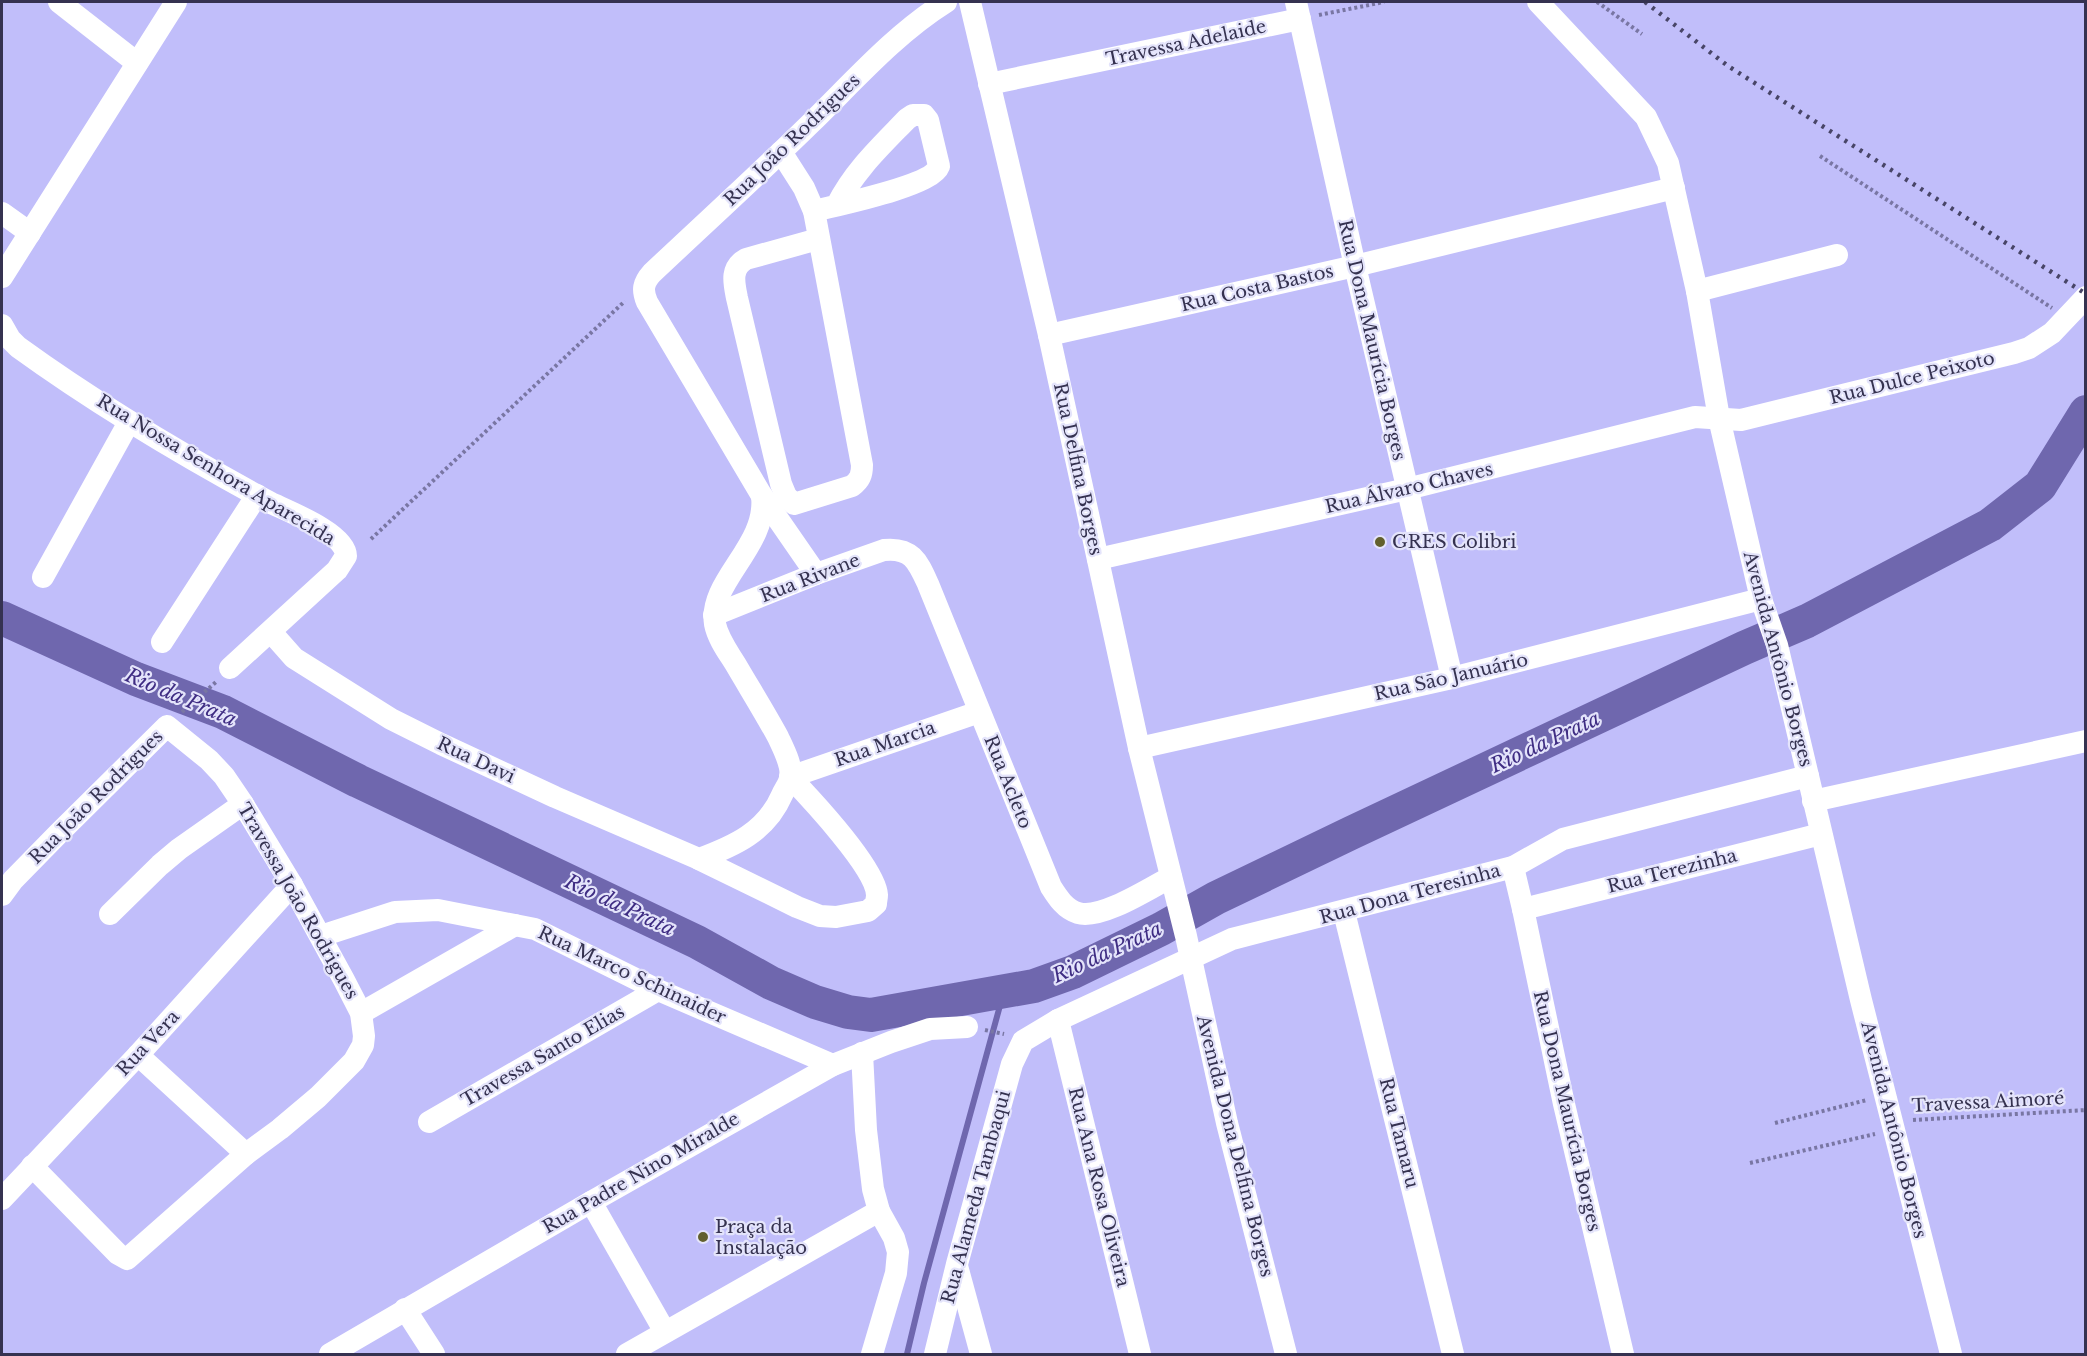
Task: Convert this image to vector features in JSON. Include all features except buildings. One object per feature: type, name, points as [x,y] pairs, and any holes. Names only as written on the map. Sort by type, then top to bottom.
[{"type":"street","points":[[59,2],[137,63]]},
{"type":"street","points":[[2,277],[176,2]]},
{"type":"street","name":"Rua João Rodrigues","points":[[644,285],[652,273],[781,152],[888,47],[914,24],[946,2]]},
{"type":"street","name":"Rua Delfina Borges","points":[[970,2],[1049,335],[1139,748],[1186,936]]},
{"type":"street","name":"Avenida Antônio Borges","points":[[1538,2],[1646,117],[1668,163],[1697,291],[1719,418],[1764,608],[1777,645],[1885,1095],[1951,1354]]},
{"type":"street","name":"Travessa Adelaide","points":[[988,84],[1298,10]]},
{"type":"street","name":"Rua Dona Maurícia Borges","points":[[1298,10],[1355,266],[1452,678]]},
{"type":"street","points":[[814,211],[837,205],[902,187],[936,172],[939,169],[938,162],[928,120],[924,115],[912,115],[907,119],[860,169],[845,189],[837,205]]},
{"type":"street","points":[[781,152],[804,188],[814,211],[862,465],[862,474],[858,482],[852,486],[794,504],[786,496],[781,484],[737,298],[734,275],[736,266],[746,259],[818,239]]},
{"type":"street","name":"Rua Costa Bastos","points":[[1049,335],[1355,266],[1674,188]]},
{"type":"street","points":[[2,213],[30,232]]},
{"type":"street","points":[[1697,291],[1837,255]]},
{"type":"street","points":[[644,285],[643,290],[647,303],[762,496],[816,574]]},
{"type":"street","name":"Rua Dulce Peixoto","points":[[1719,418],[1741,420],[2014,353],[2040,342],[2067,318],[2085,297]]},
{"type":"street","name":"Rua Nossa Senhora Aparecida","points":[[2,325],[18,347],[129,422],[334,536],[346,550],[346,556],[338,570],[271,632]]},
{"type":"street","name":"Rua Álvaro Chaves","points":[[1098,559],[1407,489],[1695,417],[1719,418]]},
{"type":"street","points":[[43,577],[129,422]]},
{"type":"street","points":[[162,642],[257,495]]},
{"type":"street","points":[[714,615],[724,587],[743,558],[761,522],[764,506],[762,496]]},
{"type":"street","name":"Rua Rivane","points":[[714,615],[816,574],[884,550],[894,549],[906,553]]},
{"type":"street","name":"Rua Acleto","points":[[906,553],[919,564],[928,584],[1051,887],[1059,900],[1078,913],[1088,914],[1104,911],[1173,886]]},
{"type":"street","name":"Rua Sāo Januário","points":[[1139,748],[1764,608]]},
{"type":"street","name":"Rua Davi","points":[[271,632],[294,658],[391,719],[441,744],[555,797],[699,859],[820,916],[836,917],[868,910],[876,904],[878,894],[856,853],[826,815],[790,777],[778,737],[720,638],[714,615]]},
{"type":"street","points":[[223,675],[271,632]]},
{"type":"street","name":"Rua Marcia","points":[[790,777],[979,712]]},
{"type":"street","name":"Travessa Joāo Rodrigues","points":[[32,1166],[118,1254],[126,1259],[133,1256],[246,1154],[303,1110],[354,1061],[363,1045],[361,1013],[292,885],[225,776],[172,721]]},
{"type":"street","name":"Rua Joāo Rodrigues","points":[[2,895],[13,880],[172,721]]},
{"type":"street","points":[[1813,801],[2085,741]]},
{"type":"street","name":"Rua Dona Teresinha","points":[[1015,1038],[1232,939],[1513,867],[1563,839],[1808,776]]},
{"type":"street","points":[[699,859],[741,841],[760,827],[777,806],[790,777]]},
{"type":"street","points":[[110,914],[179,849],[243,804]]},
{"type":"street","name":"Rua Terezinha","points":[[1523,909],[1821,834]]},
{"type":"street","name":"Rua Dona Maurícia Borges","points":[[1513,867],[1564,1104],[1623,1354]]},
{"type":"street","name":"Rua Vera","points":[[2,1199],[138,1055],[292,885]]},
{"type":"street","name":"Rua Marco Schinaider","points":[[321,936],[395,912],[438,910],[535,929],[658,990],[833,1065]]},
{"type":"street","name":"Rua Tamaru","points":[[1344,912],[1453,1354]]},
{"type":"street","points":[[361,1013],[515,925]]},
{"type":"street","name":"Avenida Dona Delfina Borges","points":[[1186,936],[1227,1123],[1287,1354]]},
{"type":"street","name":"Travessa Santo Elias","points":[[429,1122],[658,990]]},
{"type":"street","name":"Rua Ana Rosa Oliveira","points":[[1058,1020],[1140,1354]]},
{"type":"street","name":"Rua Padre Nino Miralde","points":[[330,1354],[833,1065],[930,1029],[975,1028]]},
{"type":"street","name":"Rua Alameda Tambaqui","points":[[934,1354],[1012,1064],[1015,1038]]},
{"type":"street","points":[[862,1053],[869,1163],[879,1211],[894,1238],[898,1252],[896,1273],[872,1354]]},
{"type":"street","points":[[138,1055],[246,1154]]},
{"type":"street","points":[[591,1202],[665,1332]]},
{"type":"street","points":[[627,1354],[879,1211]]},
{"type":"street","points":[[957,1264],[981,1354]]},
{"type":"street","points":[[405,1309],[434,1354]]},
{"type":"path","points":[[1298,10],[1384,2]]},
{"type":"path","points":[[1598,2],[1642,34]]},
{"type":"path","points":[[1820,156],[2067,318]]},
{"type":"path","points":[[370,538],[644,285]]},
{"type":"path","name":"Rua Joāo Rodrigues","points":[[172,721],[223,675]]},
{"type":"path","points":[[975,1028],[1015,1038]]},
{"type":"path","points":[[1775,1123],[1885,1095]]},
{"type":"path","name":"Travessa Aimoré","points":[[1750,1163],[1893,1126],[2085,1110]]},
{"type":"waterway","name":"Rio da Prata","points":[[2,618],[136,679],[223,712],[358,781],[697,942],[771,983],[815,1002],[848,1012],[871,1015],[1034,986],[1073,972],[1161,929],[1216,898],[1351,833],[1744,648],[1807,621],[1990,525],[2040,486],[2086,412]]},
{"type":"waterway","points":[[907,1354],[924,1283],[1004,991]]},
{"type":"railway","points":[[1645,2],[1728,66],[2086,294]]},
{"type":"place","name":"GRES Colibri","points":[[1380,542]]},
{"type":"place","name":"Praça da Instalação","points":[[703,1237]]}]
